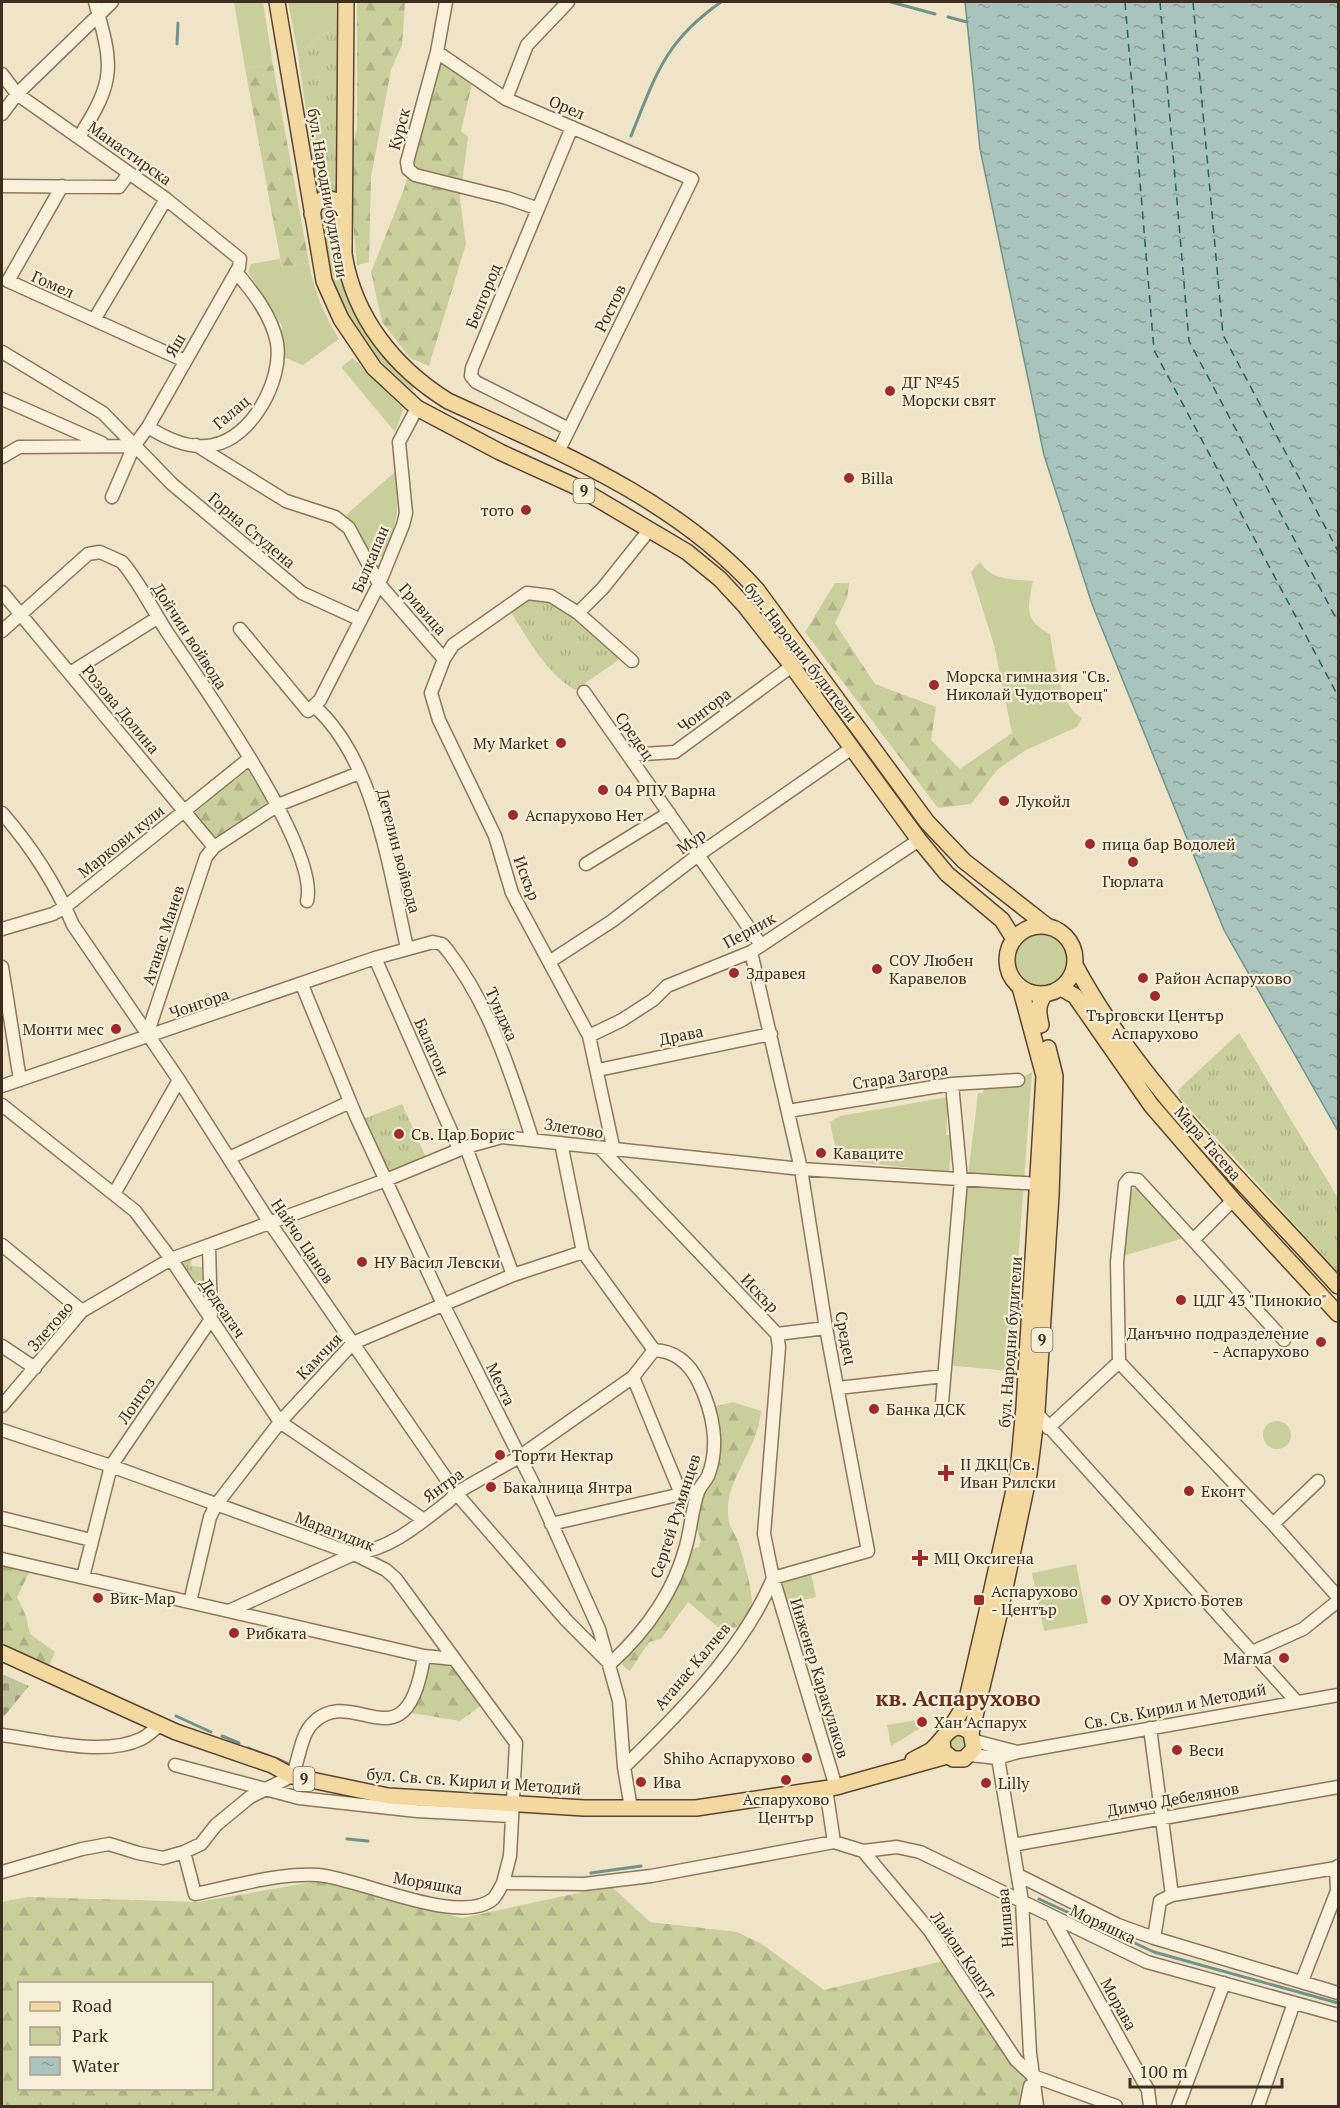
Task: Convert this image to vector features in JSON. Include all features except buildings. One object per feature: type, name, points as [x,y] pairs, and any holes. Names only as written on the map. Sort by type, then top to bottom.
[{"type":"main road","name":"бул. Народни будители","points":[[277,2],[324,281],[341,319],[374,368],[417,408],[500,452],[579,488],[687,552],[720,579],[745,606],[792,666],[919,840],[947,874],[1002,920],[1014,939]]},
{"type":"main road","name":"бул. Народни будители","points":[[346,2],[344,254],[351,290],[370,326],[400,364],[426,388],[448,401],[558,452],[658,509],[700,536],[732,562],[764,598],[927,822],[964,861],[1047,926]]},
{"type":"main road","points":[[312,214],[315,204],[325,198],[339,202],[344,210]]},
{"type":"main road","points":[[1014,939],[1029,928],[1047,926]]},
{"type":"main road","name":"9","points":[[1047,926],[1060,932],[1070,941],[1075,965]]},
{"type":"main road","name":"9","points":[[1014,939],[1008,951],[1007,964],[1012,977],[1020,987]]},
{"type":"main road","points":[[1020,987],[1032,993],[1045,994],[1061,988],[1072,975],[1075,965]]},
{"type":"main road","name":"Мара Тасева","points":[[1075,965],[1089,990],[1150,1078],[1338,1286]]},
{"type":"main road","name":"бул. Народни будители","points":[[972,1743],[1027,1484],[1044,1076],[1020,987]]},
{"type":"main road","name":"Мара Тасева","points":[[1061,988],[1076,996],[1136,1086],[1233,1200],[1338,1314]]},
{"type":"main road","name":"бул. Народни будители","points":[[946,1734],[966,1703],[987,1616],[1030,1409],[1051,1195],[1055,1076],[1038,1010],[1039,1001],[1045,994]]},
{"type":"main road","name":"бул. Св. св. Кирил и Методий","points":[[2,1653],[160,1725],[272,1765],[292,1776],[388,1796],[512,1810],[696,1808],[831,1788],[861,1781]]},
{"type":"main road","points":[[947,1756],[942,1748],[946,1734],[959,1727],[972,1743]]},
{"type":"main road","name":"9","points":[[861,1781],[930,1751],[946,1734]]},
{"type":"main road","name":"9","points":[[861,1781],[947,1756],[957,1760],[972,1743]]},
{"type":"street","points":[[79,137],[102,98],[110,62],[95,2]]},
{"type":"street","points":[[2,114],[17,94],[112,2]]},
{"type":"street","name":"Курск","points":[[446,2],[437,52],[407,162],[410,172],[536,208]]},
{"type":"street","points":[[506,99],[527,45],[568,2]]},
{"type":"street","name":"Орел","points":[[437,52],[506,99],[692,179]]},
{"type":"street","name":"Манастирска","points":[[2,74],[17,94],[166,199],[240,259]]},
{"type":"street","name":"Белгород","points":[[568,429],[476,382],[471,376],[472,368],[536,208],[572,127]]},
{"type":"street","points":[[2,186],[119,187],[129,173]]},
{"type":"street","name":"Ростов","points":[[558,452],[692,179]]},
{"type":"street","name":"Гомел","points":[[62,186],[8,281],[185,360]]},
{"type":"street","points":[[94,320],[166,199]]},
{"type":"street","name":"Яш","points":[[112,497],[134,446],[147,428],[236,272],[240,259]]},
{"type":"street","name":"Галац","points":[[147,428],[178,442],[214,445],[229,439],[263,406],[274,378],[277,343],[263,308],[236,272]]},
{"type":"street","points":[[2,352],[103,413],[134,446]]},
{"type":"street","points":[[2,399],[109,446]]},
{"type":"street","name":"Балкапан","points":[[311,709],[321,700],[379,584],[406,513],[399,442],[417,408]]},
{"type":"street","name":"Гривица","points":[[196,445],[286,501],[335,517],[349,528],[379,584],[444,658],[453,645],[527,593],[551,596],[578,613],[632,661]]},
{"type":"street","points":[[2,457],[19,447],[134,446]]},
{"type":"street","name":"Горна Студена","points":[[134,446],[172,484],[302,593],[361,620]]},
{"type":"street","points":[[578,613],[603,588],[650,529]]},
{"type":"street","name":"Дойчин войвода","points":[[20,614],[88,554],[100,552],[122,562],[250,758]]},
{"type":"street","name":"Розова Долина","points":[[2,592],[214,847]]},
{"type":"street","points":[[2,631],[20,614]]},
{"type":"street","points":[[70,673],[157,618]]},
{"type":"street","name":"Детелин войвода","points":[[240,629],[311,709],[324,715],[359,773],[377,820],[407,948]]},
{"type":"street","name":"Искър","points":[[444,658],[431,693],[439,720],[495,836],[512,893],[589,1036],[614,1151]]},
{"type":"street","name":"Чонгора","points":[[628,755],[675,752],[792,666]]},
{"type":"street","name":"Средец","points":[[584,692],[698,855],[756,948],[771,1034],[801,1169],[826,1328],[868,1551],[773,1578]]},
{"type":"street","name":"Мур","points":[[549,962],[612,921],[698,855],[852,748]]},
{"type":"street","points":[[250,758],[278,805],[302,864],[309,892],[307,901]]},
{"type":"street","name":"Маркови кули","points":[[2,929],[53,914],[65,907],[250,758]]},
{"type":"street","points":[[214,847],[278,805],[359,773]]},
{"type":"street","name":"Найчо Цанов","points":[[2,813],[18,832],[65,907],[72,925],[179,1080],[270,1223],[456,1493],[567,1621],[610,1664]]},
{"type":"street","points":[[586,864],[669,813]]},
{"type":"street","name":"Перник","points":[[589,1036],[622,1020],[653,1000],[667,986],[756,948],[919,840]]},
{"type":"street","name":"Атанас Манев","points":[[147,1035],[206,857],[214,847]]},
{"type":"street","name":"Тунджа","points":[[407,948],[424,942],[442,944],[463,970],[480,1002],[513,1081],[532,1138]]},
{"type":"street","name":"Чонгора","points":[[2,1086],[407,948]]},
{"type":"street","name":"Балатон","points":[[375,958],[463,1148],[513,1275]]},
{"type":"street","points":[[2,967],[20,1080]]},
{"type":"street","name":"Места","points":[[302,985],[350,1102],[443,1304],[519,1457],[599,1629],[610,1664],[623,1726],[624,1767],[631,1808]]},
{"type":"street","name":"Драва","points":[[598,1070],[771,1034]]},
{"type":"street","points":[[114,1194],[179,1080]]},
{"type":"street","name":"Стара Загора","points":[[788,1111],[952,1084],[1018,1080]]},
{"type":"street","points":[[942,1403],[961,1180],[952,1084]]},
{"type":"street","points":[[229,1158],[350,1102]]},
{"type":"street","name":"Дедеагач","points":[[2,1105],[135,1211],[171,1259],[280,1422],[423,1520]]},
{"type":"street","name":"Злетово","points":[[2,1406],[82,1311],[171,1259],[386,1180],[463,1148],[502,1137],[532,1138],[614,1151],[801,1169],[1039,1184]]},
{"type":"street","points":[[561,1143],[583,1252],[654,1350]]},
{"type":"street","name":"Искър","points":[[600,1148],[777,1334],[779,1347],[764,1516],[764,1534],[773,1578]]},
{"type":"street","points":[[1252,1652],[1303,1629],[1338,1599],[1272,1524],[1119,1362],[1117,1262],[1124,1187],[1127,1181],[1138,1180],[1284,1340]]},
{"type":"street","points":[[1193,1240],[1233,1200]]},
{"type":"street","points":[[2,1245],[82,1311]]},
{"type":"street","points":[[208,1245],[211,1319]]},
{"type":"street","name":"Камчия","points":[[190,1602],[210,1517],[216,1505],[280,1422],[353,1343],[513,1275],[583,1252]]},
{"type":"street","name":"Лонгоз","points":[[83,1577],[111,1466],[211,1319]]},
{"type":"street","points":[[777,1334],[826,1328]]},
{"type":"street","points":[[2,1346],[35,1368]]},
{"type":"street","name":"Янтра","points":[[229,1611],[354,1554],[371,1552],[393,1543],[456,1493],[519,1457],[633,1377],[654,1350]]},
{"type":"street","name":"Сергей Румянцев","points":[[610,1664],[648,1624],[665,1598],[686,1548],[699,1490],[712,1466],[714,1444],[707,1398],[686,1363],[666,1350],[654,1350]]},
{"type":"street","points":[[1048,1428],[1119,1362]]},
{"type":"street","points":[[838,1388],[944,1376]]},
{"type":"street","points":[[633,1377],[681,1494]]},
{"type":"street","points":[[1030,1409],[1296,1701]]},
{"type":"street","name":"Марагидик","points":[[2,1430],[111,1466],[354,1554],[386,1570],[396,1579],[516,1743],[510,1856],[504,1883]]},
{"type":"street","points":[[1272,1524],[1318,1481]]},
{"type":"street","points":[[551,1524],[699,1490]]},
{"type":"street","points":[[2,1518],[91,1540]]},
{"type":"street","points":[[2,1559],[424,1656],[454,1659]]},
{"type":"street","name":"Атанас Калчев","points":[[624,1767],[702,1684],[763,1603],[773,1578]]},
{"type":"street","name":"Инженер Каракулаков","points":[[773,1578],[831,1788]]},
{"type":"street","points":[[2,1872],[82,1848],[109,1844],[163,1858],[201,1844],[216,1825],[250,1797],[292,1776],[311,1725],[329,1712],[386,1718],[405,1712],[414,1700],[424,1656]]},
{"type":"street","name":"Св. Св. Кирил и Методий","points":[[972,1743],[998,1758],[1018,1752],[1338,1695]]},
{"type":"street","points":[[2,1735],[60,1744],[114,1746],[141,1739],[160,1725]]},
{"type":"street","points":[[1150,1728],[1172,1895]]},
{"type":"street","name":"Св. Св. Кирил и Методий","points":[[972,1743],[1018,1752]]},
{"type":"street","name":"Нишава","points":[[998,1758],[1022,1901],[1033,2076]]},
{"type":"street","points":[[175,1765],[299,1798],[382,1808],[512,1810]]},
{"type":"street","name":"Димчо Дебелянов","points":[[1013,1845],[1338,1787]]},
{"type":"street","points":[[831,1788],[834,1842]]},
{"type":"street","points":[[504,1883],[584,1884],[651,1876],[834,1842],[863,1851]]},
{"type":"street","name":"Моряшка","points":[[863,1851],[909,1848],[1147,1962],[1338,2015]]},
{"type":"street","name":"Лайош Кошут","points":[[863,1851],[930,1930],[1016,2060],[1033,2076],[1116,2106]]},
{"type":"street","name":"Моряшка","points":[[184,1852],[195,1894],[268,1879],[319,1875],[409,1899],[458,1908],[474,1907],[493,1899],[504,1883]]},
{"type":"street","points":[[1154,1938],[1160,1901],[1172,1895],[1337,1867],[1336,1891],[1302,1981]]},
{"type":"street","name":"Моряшка","points":[[1018,1875],[1118,1925],[1338,1993]]},
{"type":"street","name":"Морава","points":[[1053,1918],[1148,2090],[1150,2106]]},
{"type":"street","points":[[1178,2106],[1224,1983]]},
{"type":"street","points":[[1258,2106],[1294,2003]]},
{"type":"street","points":[[1026,2106],[1033,2076]]},
{"type":"street","points":[[1033,2076],[1036,2106]]},
{"type":"green space","points":[[234,2],[263,2],[273,65],[245,68]]},
{"type":"green space","points":[[288,2],[338,2],[339,28],[324,34],[298,54]]},
{"type":"green space","points":[[357,2],[405,2],[402,45],[391,70],[371,177],[369,262],[357,265],[351,198],[351,157],[357,127]]},
{"type":"green space","points":[[339,28],[338,249],[325,249],[298,54],[324,34]]},
{"type":"green space","points":[[438,58],[472,84],[461,131],[468,137],[460,199],[466,244],[429,366],[410,358],[382,322],[371,272],[404,189]]},
{"type":"green space","points":[[273,65],[309,263],[282,268],[245,68]]},
{"type":"green space","points":[[325,249],[338,249],[340,270],[353,307],[362,323],[414,384],[413,391],[388,368],[354,328],[331,281]]},
{"type":"green space","points":[[280,259],[282,268],[309,263],[320,302],[339,339],[303,365],[283,357],[282,326],[248,272],[251,264]]},
{"type":"green space","points":[[353,358],[401,406],[403,410],[395,432],[341,367]]},
{"type":"green space","points":[[395,472],[397,507],[395,524],[383,556],[374,559],[346,515]]},
{"type":"green space","points":[[980,562],[997,576],[1033,581],[1029,606],[1031,618],[1041,629],[1050,634],[1063,692],[1074,712],[1082,718],[1077,727],[1026,750],[1012,733],[994,645],[971,572]]},
{"type":"green space","points":[[835,583],[849,583],[847,598],[835,623],[875,684],[936,707],[931,740],[960,769],[1012,733],[1026,750],[998,769],[971,804],[938,808],[805,632]]},
{"type":"green space","points":[[529,597],[556,605],[567,612],[619,658],[575,690],[564,683],[546,665],[510,611]]},
{"type":"green space","points":[[245,766],[271,806],[214,842],[190,809]]},
{"type":"green space","points":[[1037,933],[1047,933],[1061,940],[1068,959],[1061,978],[1047,985],[1037,985],[1027,981],[1020,974],[1016,964],[1016,954],[1020,944],[1027,937]]},
{"type":"green space","points":[[1239,1033],[1338,1198],[1338,1272],[1180,1098],[1178,1090]]},
{"type":"green space","points":[[1032,1072],[1010,1371],[945,1365],[978,1093],[983,1093],[984,1082],[1018,1080]]},
{"type":"green space","points":[[948,1097],[946,1135],[952,1136],[949,1172],[838,1160],[830,1122],[840,1116]]},
{"type":"green space","points":[[402,1104],[428,1162],[386,1180],[358,1121]]},
{"type":"green space","points":[[1138,1186],[1184,1238],[1123,1256],[1129,1191]]},
{"type":"green space","points":[[192,1257],[191,1266],[202,1267],[203,1299],[176,1263]]},
{"type":"green space","points":[[733,1402],[761,1411],[759,1425],[732,1488],[728,1514],[747,1573],[752,1601],[751,1610],[741,1627],[728,1628],[725,1633],[688,1602],[661,1639],[649,1642],[630,1671],[622,1665],[624,1659],[690,1550],[699,1547],[701,1540],[696,1528],[704,1491],[712,1407]]},
{"type":"green space","points":[[1277,1421],[1287,1425],[1291,1435],[1287,1445],[1277,1449],[1267,1445],[1263,1435],[1267,1425]]},
{"type":"green space","points":[[1076,1564],[1088,1623],[1044,1631],[1032,1573]]},
{"type":"green space","points":[[3,1565],[29,1573],[17,1597],[26,1616],[30,1634],[55,1652],[49,1666],[2,1649]]},
{"type":"green space","points":[[811,1573],[816,1597],[786,1604],[780,1581]]},
{"type":"green space","points":[[424,1656],[454,1659],[486,1702],[460,1721],[405,1712]]},
{"type":"green space","points":[[2,1674],[29,1686],[2,1719]]},
{"type":"green space","points":[[928,1718],[930,1722],[891,1746],[887,1725]]},
{"type":"green space","points":[[957,1734],[967,1740],[966,1749],[958,1753],[950,1748],[949,1739]]},
{"type":"green space","points":[[318,1881],[462,1918],[611,1886],[650,1922],[737,1932],[762,1944],[824,1990],[943,1961],[1030,2079],[1033,2106],[2,2106],[2,1902],[28,1897],[199,1902]]},
{"type":"water","points":[[965,2],[1338,2],[1338,1131],[1224,930],[1092,604],[1044,455],[980,149]]},
{"type":"waterway","points":[[631,136],[655,77],[674,46],[686,31],[721,2]]},
{"type":"waterway","points":[[891,2],[935,14]]},
{"type":"waterway","points":[[948,17],[967,22]]},
{"type":"waterway","points":[[177,44],[178,23]]},
{"type":"waterway","points":[[176,1716],[211,1732]]},
{"type":"waterway","points":[[222,1736],[239,1743]]},
{"type":"waterway","points":[[248,1748],[268,1756]]},
{"type":"waterway","points":[[278,1759],[289,1764]]},
{"type":"waterway","points":[[347,1839],[368,1841]]},
{"type":"waterway","points":[[591,1873],[641,1866]]},
{"type":"waterway","points":[[1039,1899],[1154,1952],[1338,2003]]},
{"type":"ferry route","points":[[1125,2],[1154,350],[1338,696]]},
{"type":"ferry route","points":[[1160,2],[1189,341],[1338,622]]},
{"type":"ferry route","points":[[1193,2],[1223,335],[1338,551]]},
{"type":"place","name":"ДГ №45 Морски свят","points":[[890,391]]},
{"type":"place","name":"Billa","points":[[849,478]]},
{"type":"place","name":"тото","points":[[526,510]]},
{"type":"place","name":"Морска гимназия \"Св. Николай Чудотворец\"","points":[[934,685]]},
{"type":"place","name":"My Market","points":[[561,743]]},
{"type":"place","name":"04 РПУ Варна","points":[[603,790]]},
{"type":"place","name":"Лукойл","points":[[1004,801]]},
{"type":"place","name":"Аспарухово Нет","points":[[513,815]]},
{"type":"place","name":"пица бар Водолей","points":[[1090,844]]},
{"type":"place","name":"Гюрлата","points":[[1133,862]]},
{"type":"place","name":"СОУ Любен Каравелов","points":[[877,969]]},
{"type":"place","name":"Здравея","points":[[734,973]]},
{"type":"place","name":"Район Аспарухово","points":[[1143,978]]},
{"type":"place","name":"Търговски Център Аспарухово","points":[[1155,996]]},
{"type":"place","name":"Монти мес","points":[[116,1029]]},
{"type":"place","name":"Св. Цар Борис","points":[[399,1134]]},
{"type":"place","name":"Каваците","points":[[821,1153]]},
{"type":"place","name":"НУ Васил Левски","points":[[362,1262]]},
{"type":"place","name":"ЦДГ 43 \"Пинокио\"","points":[[1181,1300]]},
{"type":"place","name":"Данъчно подразделение - Аспарухово","points":[[1321,1342]]},
{"type":"place","name":"Банка ДСК","points":[[874,1409]]},
{"type":"place","name":"Торти Нектар","points":[[500,1455]]},
{"type":"place","name":"II ДКЦ Св. Иван Рилски","points":[[946,1473]]},
{"type":"place","name":"Бакалница Янтра","points":[[491,1487]]},
{"type":"place","name":"Еконт","points":[[1189,1491]]},
{"type":"place","name":"МЦ Оксигена","points":[[920,1558]]},
{"type":"place","name":"Вик-Мар","points":[[98,1598]]},
{"type":"place","name":"Аспарухово - Център","points":[[979,1600]]},
{"type":"place","name":"ОУ Христо Ботев","points":[[1106,1600]]},
{"type":"place","name":"Рибката","points":[[234,1633]]},
{"type":"place","name":"Магма","points":[[1284,1658]]},
{"type":"place","name":"Хан Аспарух","points":[[922,1722]]},
{"type":"place","name":"Веси","points":[[1177,1750]]},
{"type":"place","name":"Shiho Аспарухово","points":[[807,1758]]},
{"type":"place","name":"Аспарухово Център","points":[[786,1780]]},
{"type":"place","name":"Ива","points":[[641,1782]]},
{"type":"place","name":"Lilly","points":[[986,1783]]},
{"type":"district","name":"кв. Аспарухово","points":[[958,1698]]}]
